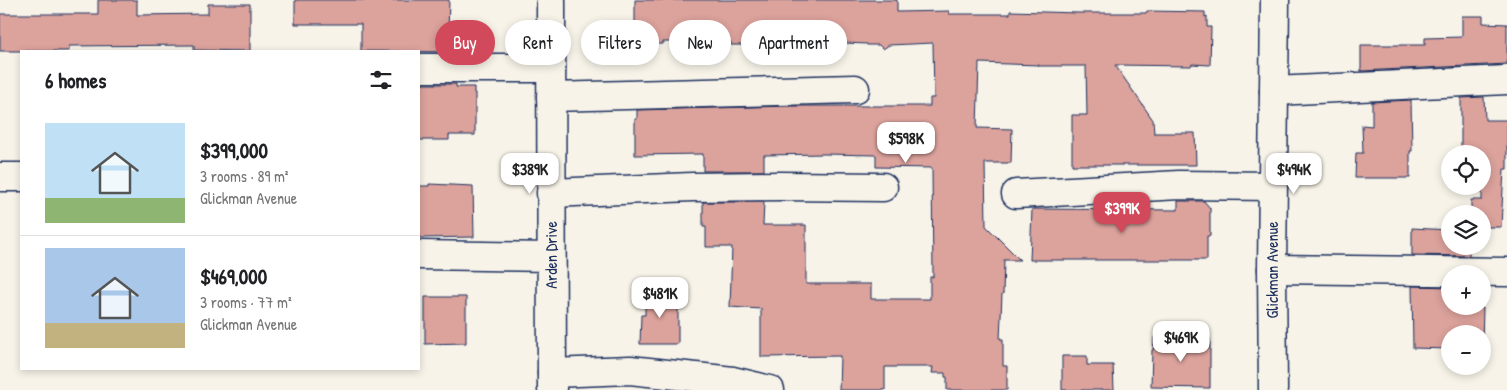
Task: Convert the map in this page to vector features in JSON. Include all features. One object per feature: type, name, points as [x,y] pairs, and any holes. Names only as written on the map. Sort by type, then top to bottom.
[{"type":"street","name":"Arden Drive","points":[[551,0],[552,381]]},
{"type":"street","name":"Glickman Avenue","points":[[1273,390],[1274,0]]},
{"type":"street","points":[[420,68],[551,68]]},
{"type":"street","points":[[1274,91],[1507,80]]},
{"type":"street","points":[[551,97],[855,89]]},
{"type":"street","points":[[0,177],[20,177]]},
{"type":"street","points":[[1016,194],[1179,185],[1273,186]]},
{"type":"street","points":[[551,193],[692,187],[883,187]]},
{"type":"street","points":[[420,255],[551,257]]},
{"type":"street","points":[[1272,269],[1507,272]]},
{"type":"street","points":[[552,381],[630,370],[733,381],[770,390]]},
{"type":"building","points":[[98,0],[137,0],[137,15],[208,14],[208,4],[250,4],[250,50],[194,50],[194,45],[69,46],[69,50],[0,51],[0,14],[98,14]]},
{"type":"building","points":[[295,0],[449,0],[448,20],[435,20],[435,52],[361,50],[361,24],[295,24]]},
{"type":"building","points":[[635,0],[897,0],[897,12],[949,11],[949,14],[1010,14],[1010,11],[1078,13],[1205,12],[1207,27],[1211,27],[1210,65],[1115,65],[1153,120],[1154,133],[1195,133],[1196,165],[1072,165],[1072,115],[1087,115],[1086,66],[979,63],[977,128],[1012,129],[1011,163],[985,163],[986,226],[1020,260],[1004,260],[1000,339],[1003,339],[1003,366],[1007,366],[1007,390],[947,390],[947,377],[945,377],[945,373],[932,373],[933,367],[885,367],[885,390],[839,390],[840,356],[761,357],[761,309],[730,307],[732,247],[706,247],[706,227],[703,227],[703,202],[764,202],[763,225],[806,225],[806,284],[871,284],[871,299],[930,299],[930,277],[933,277],[932,168],[876,167],[876,155],[824,154],[764,155],[764,171],[703,171],[703,154],[635,155],[635,119],[637,119],[637,110],[790,106],[930,106],[930,98],[934,98],[933,43],[889,45],[883,49],[879,45],[847,43],[847,20],[741,20],[741,45],[731,45],[731,20],[669,20],[669,42],[659,44],[659,20],[635,20]]},
{"type":"building","points":[[1462,16],[1483,16],[1483,23],[1507,24],[1507,64],[1361,71],[1361,45],[1425,45],[1425,38],[1462,37]]},
{"type":"building","points":[[420,84],[456,84],[456,87],[474,87],[475,135],[449,135],[449,140],[420,140]]},
{"type":"building","points":[[1484,97],[1485,120],[1507,120],[1507,169],[1504,169],[1501,227],[1491,227],[1491,205],[1471,205],[1471,200],[1482,200],[1482,195],[1491,195],[1491,145],[1461,145],[1461,98]]},
{"type":"building","points":[[1411,100],[1412,151],[1410,151],[1410,178],[1355,178],[1356,153],[1363,153],[1362,125],[1372,126],[1372,102]]},
{"type":"building","points":[[429,184],[473,186],[474,237],[420,238],[420,186],[429,186]]},
{"type":"building","points":[[1178,201],[1204,201],[1210,208],[1210,236],[1207,236],[1207,260],[1030,260],[1032,209],[1178,210]]},
{"type":"building","points":[[1412,228],[1441,230],[1441,255],[1469,256],[1412,255]]},
{"type":"building","points":[[1412,286],[1441,287],[1441,315],[1483,315],[1483,325],[1441,325],[1441,349],[1413,348]]},
{"type":"building","points":[[645,293],[678,293],[678,344],[640,344],[641,315],[645,315]]},
{"type":"building","points":[[425,297],[466,297],[466,343],[425,344]]},
{"type":"building","points":[[1154,337],[1210,339],[1210,388],[1151,387]]},
{"type":"building","points":[[1062,356],[1087,356],[1087,365],[1113,365],[1114,390],[1062,390]]}]
